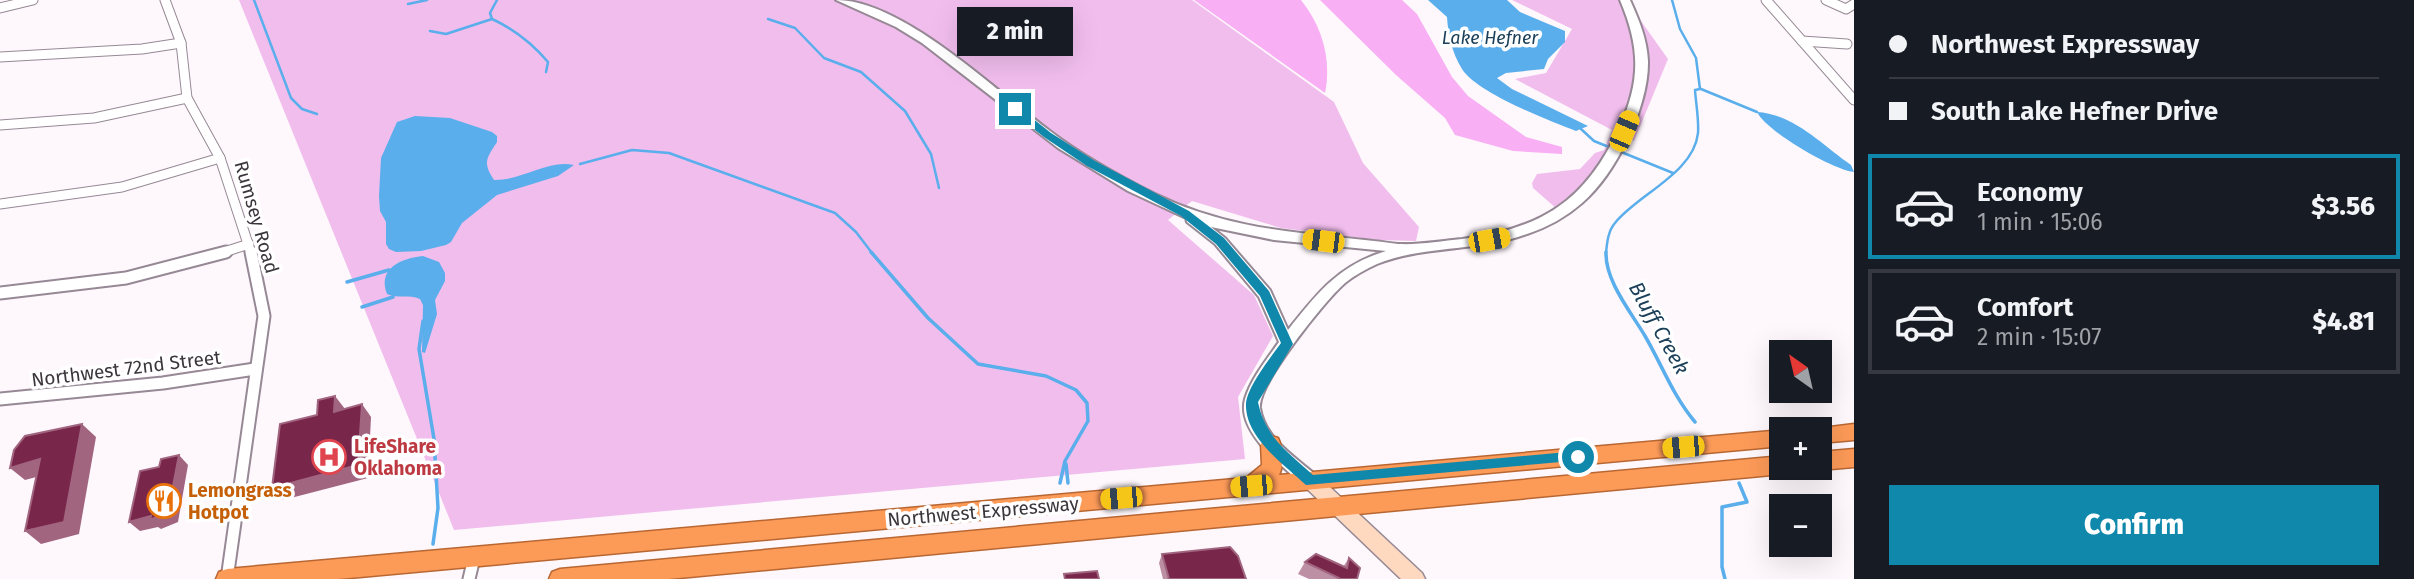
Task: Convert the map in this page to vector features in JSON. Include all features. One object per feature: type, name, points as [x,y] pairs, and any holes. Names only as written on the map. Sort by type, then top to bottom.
[{"type":"highway","points":[[1832,434],[1854,432]]},
{"type":"highway","name":"Northwest Expressway","points":[[227,579],[472,569],[876,521],[1769,439]]},
{"type":"highway","points":[[1251,486],[1272,468],[1271,444]]},
{"type":"highway","points":[[1832,460],[1854,458]]},
{"type":"highway","name":"Northwest Expressway","points":[[560,579],[1769,466]]},
{"type":"highway","points":[[876,521],[877,549]]},
{"type":"main road","points":[[1311,481],[1415,579]]},
{"type":"street","points":[[0,8],[33,0]]},
{"type":"street","name":"Rumsey Road","points":[[165,0],[181,43],[187,98],[220,158],[249,244],[264,316],[227,579]]},
{"type":"street","points":[[841,0],[895,20],[928,40],[1048,135],[1091,163],[1185,213],[1220,241],[1265,294],[1287,344]]},
{"type":"street","points":[[1311,481],[1271,444],[1256,424],[1252,402],[1262,381],[1316,304],[1339,281],[1370,261],[1410,250],[1504,237],[1541,224],[1567,210],[1588,192],[1615,148],[1642,80],[1641,38],[1625,0]]},
{"type":"street","points":[[1766,0],[1854,100]]},
{"type":"street","points":[[1826,0],[1846,9],[1853,2]]},
{"type":"street","points":[[1802,41],[1847,44]]},
{"type":"street","points":[[0,57],[142,49],[181,43]]},
{"type":"street","points":[[0,125],[55,123],[110,116],[187,98]]},
{"type":"street","points":[[0,204],[122,187],[220,158]]},
{"type":"street","points":[[1185,213],[1225,225],[1294,237],[1410,250]]},
{"type":"street","points":[[0,293],[50,289],[135,276],[249,244]]},
{"type":"street","name":"Northwest 72nd Street","points":[[0,399],[151,384],[255,369]]},
{"type":"shaded area","points":[[239,0],[1192,0],[1334,102],[1363,163],[1419,227],[1416,241],[1377,240],[1281,228],[1192,201],[1168,220],[1254,295],[1273,336],[1238,397],[1245,459],[454,530]]},
{"type":"shaded area","points":[[1194,0],[1301,0],[1315,21],[1324,44],[1327,68],[1325,93]]},
{"type":"shaded area","points":[[1320,0],[1402,0],[1417,14],[1452,77],[1468,96],[1526,137],[1562,147],[1562,154],[1513,151],[1455,135],[1445,118],[1396,75]]},
{"type":"shaded area","points":[[1512,0],[1626,0],[1668,59],[1634,141],[1617,132],[1591,174],[1557,209],[1533,188],[1532,183],[1537,174],[1580,169],[1595,153],[1604,150],[1612,130],[1515,79],[1546,73],[1572,29]]},
{"type":"water","name":"Lake Hefner","points":[[1428,0],[1507,0],[1520,12],[1565,31],[1565,42],[1548,59],[1544,69],[1506,73],[1497,78],[1512,89],[1588,126],[1576,131],[1548,120],[1497,96],[1470,78],[1456,57],[1447,17]]},
{"type":"water","points":[[1757,112],[1783,118],[1795,124],[1851,165],[1854,172],[1831,164],[1786,139]]},
{"type":"water","points":[[415,116],[450,118],[497,136],[497,142],[487,160],[494,180],[554,165],[574,165],[558,176],[497,195],[462,223],[451,242],[446,245],[421,251],[396,252],[386,244],[386,222],[380,211],[381,158],[397,122]]},
{"type":"water","points":[[423,256],[439,262],[445,273],[445,281],[435,300],[437,314],[425,353],[422,352],[423,305],[420,299],[387,294],[385,285],[385,277],[393,266],[407,259]]},
{"type":"building","name":"LifeShare Oklahoma","points":[[335,396],[334,412],[362,404],[358,465],[272,488],[280,424],[317,415],[318,400]]},
{"type":"building","points":[[82,424],[64,522],[25,531],[40,459],[10,468],[14,450],[25,436]]},
{"type":"building","points":[[179,455],[168,512],[150,520],[151,516],[129,522],[140,471],[159,467],[161,459]]},
{"type":"building","points":[[1230,547],[1238,556],[1246,579],[1169,579],[1162,554]]},
{"type":"building","points":[[1316,554],[1347,568],[1349,558],[1360,568],[1357,579],[1338,579],[1305,562]]},
{"type":"building","points":[[1097,571],[1099,579],[1065,579],[1064,574]]},
{"type":"waterway","points":[[254,0],[291,98],[302,109],[317,114]]},
{"type":"waterway","points":[[408,4],[427,0]]},
{"type":"waterway","points":[[492,19],[490,13],[497,0]]},
{"type":"waterway","name":"Bluff Creek","points":[[1606,252],[1609,233],[1615,223],[1676,172],[1694,147],[1698,133],[1695,90],[1700,89],[1696,58],[1680,29],[1672,0]]},
{"type":"waterway","points":[[430,31],[446,34],[492,19]]},
{"type":"waterway","points":[[492,19],[515,32],[536,49],[548,62],[546,72]]},
{"type":"waterway","points":[[768,19],[795,28],[824,58],[861,72],[905,111],[931,154],[939,188]]},
{"type":"waterway","points":[[1701,89],[1757,112]]},
{"type":"waterway","points":[[1581,129],[1594,141],[1673,173]]},
{"type":"waterway","points":[[580,164],[632,150],[669,153],[835,213],[856,232],[872,253]]},
{"type":"waterway","points":[[871,252],[928,318],[978,364],[1046,376],[1076,390],[1087,403],[1088,421],[1065,461],[1060,483]]},
{"type":"waterway","name":"Bluff Creek","points":[[1606,252],[1614,285],[1680,402],[1695,422]]},
{"type":"waterway","points":[[347,282],[389,270]]},
{"type":"waterway","points":[[362,307],[393,297]]},
{"type":"waterway","points":[[423,321],[419,349],[434,439],[438,508],[433,544]]},
{"type":"waterway","points":[[1066,464],[1068,483]]},
{"type":"waterway","name":"Bluff Creek","points":[[1725,579],[1722,567],[1722,507],[1747,502],[1739,483]]},
{"type":"place","name":"LifeShare Oklahoma","points":[[329,457]]},
{"type":"place","name":"Lemongrass Hotpot","points":[[164,501]]},
{"type":"route","points":[[1015,109],[1091,163],[1185,213],[1220,241],[1265,294],[1287,344],[1262,381],[1252,402],[1256,424],[1271,444],[1311,481],[1578,457]]}]
